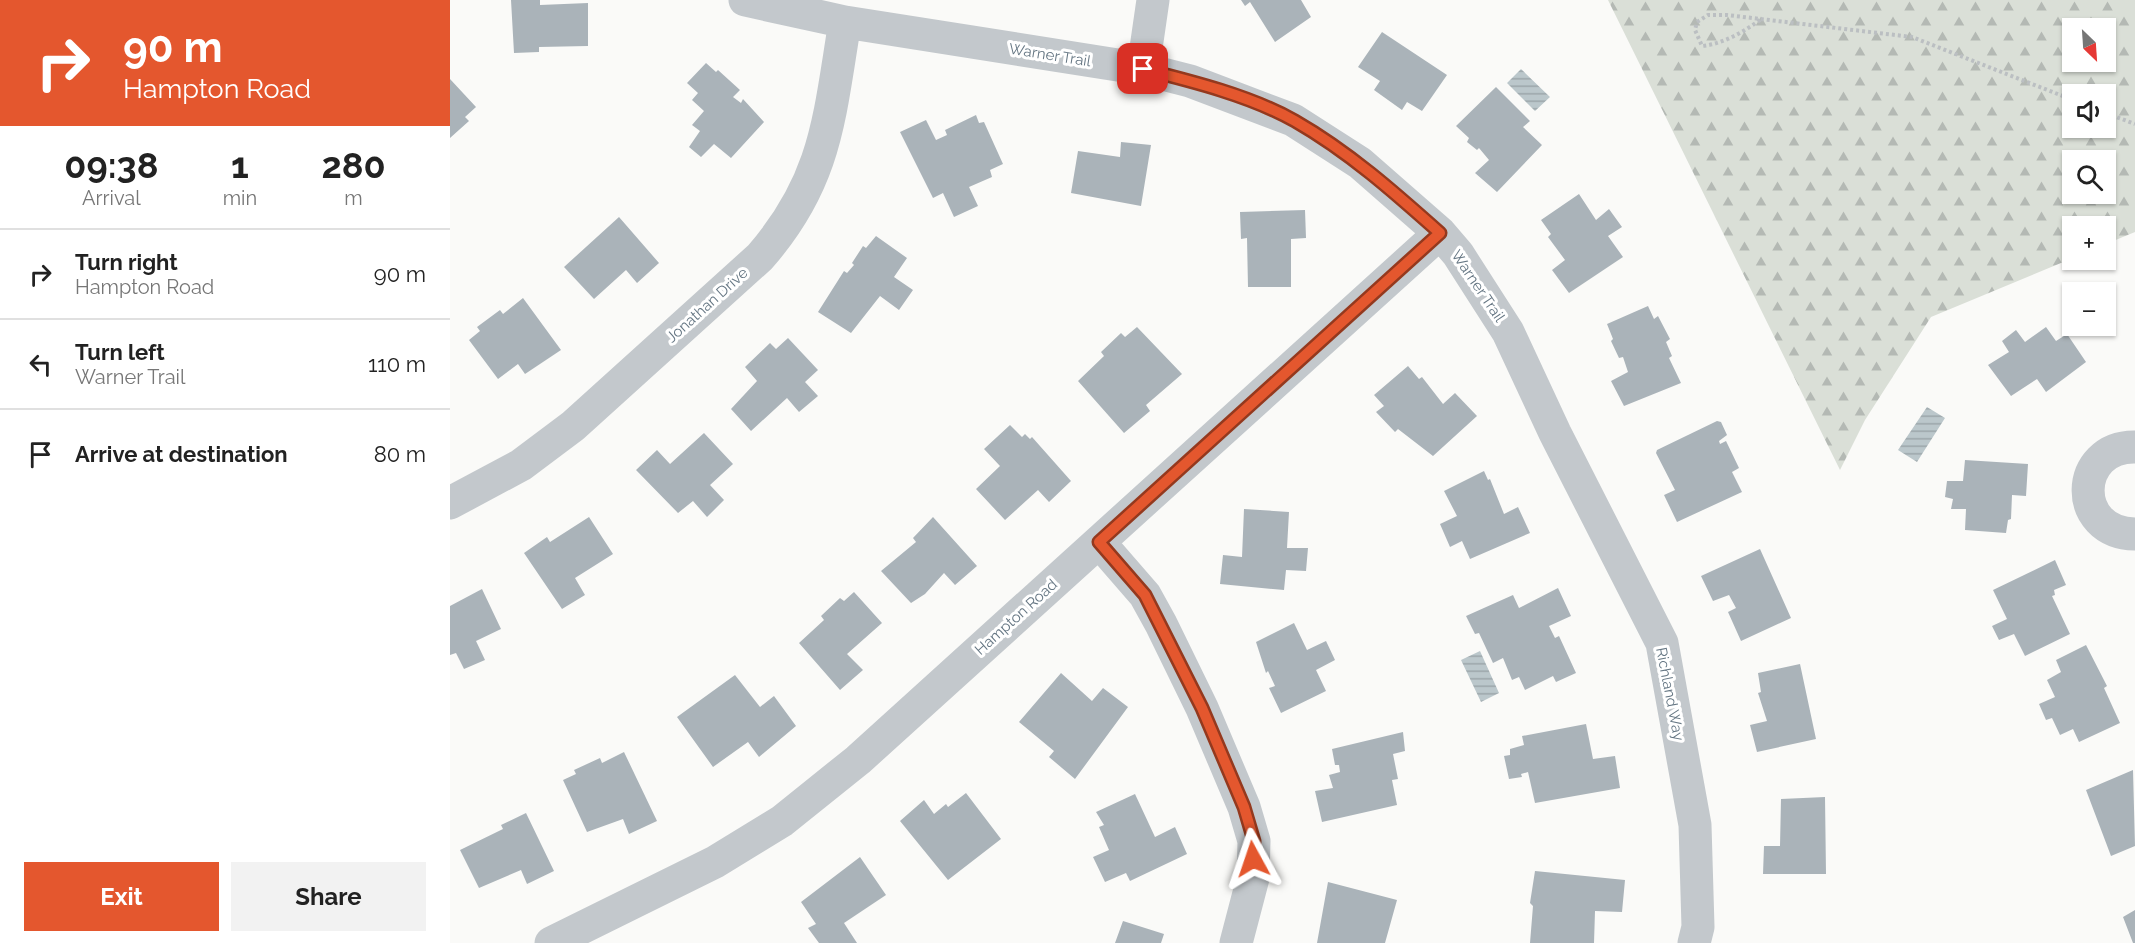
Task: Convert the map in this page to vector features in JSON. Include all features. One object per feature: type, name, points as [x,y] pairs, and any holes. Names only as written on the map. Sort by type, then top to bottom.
[{"type":"street","name":"Warner Trail","points":[[744,0],[845,22],[1143,69],[1190,81],[1293,120],[1360,163],[1440,233],[1458,254],[1508,332],[1555,433]]},
{"type":"street","points":[[1143,69],[1154,0]]},
{"type":"street","name":"Jonathan Drive","points":[[450,503],[521,465],[573,426],[760,257],[785,229],[801,201],[826,139],[845,22]]},
{"type":"street","name":"Hampton Road","points":[[551,943],[715,862],[782,821],[858,760],[1440,233]]},
{"type":"street","name":"Richland Way","points":[[1555,433],[1662,643],[1695,825],[1698,927],[1694,943]]},
{"type":"street","points":[[2135,447],[2118,448],[2095,465],[2089,478],[2087,493],[2090,507],[2098,519],[2116,531],[2135,534]]},
{"type":"street","points":[[1099,542],[1145,595],[1161,624],[1202,708],[1244,807],[1254,841],[1253,878],[1236,943]]},
{"type":"path","points":[[1760,20],[1746,30],[1710,45],[1702,46],[1695,30],[1697,22],[1708,15],[1760,20],[1912,37],[2062,96]]},
{"type":"path","points":[[2116,116],[2135,124]]},
{"type":"green space","points":[[1608,0],[2135,0],[2135,232],[2116,240],[2116,216],[2062,216],[2062,263],[1931,317],[1865,420],[1840,470]]},
{"type":"shaded area","points":[[1521,69],[1550,97],[1535,111],[1507,83]]},
{"type":"shaded area","points":[[1927,407],[1945,418],[1917,462],[1898,450]]},
{"type":"shaded area","points":[[1480,651],[1499,693],[1481,702],[1461,660]]},
{"type":"building","points":[[511,0],[540,0],[540,5],[588,3],[588,46],[539,47],[539,52],[514,53]]},
{"type":"building","points":[[1241,0],[1301,0],[1311,17],[1275,42],[1250,2],[1245,6]]},
{"type":"building","points":[[1382,32],[1447,75],[1422,111],[1407,102],[1402,110],[1374,90],[1380,81],[1358,67]]},
{"type":"building","points":[[706,63],[716,72],[718,70],[740,90],[733,97],[741,103],[743,99],[764,122],[731,158],[714,144],[701,157],[689,147],[700,131],[692,125],[704,111],[692,100],[698,93],[687,83]]},
{"type":"building","points":[[450,79],[476,107],[465,117],[469,121],[450,138]]},
{"type":"building","points":[[1496,87],[1530,121],[1523,127],[1542,145],[1497,192],[1475,173],[1489,160],[1479,148],[1477,150],[1467,142],[1469,138],[1456,126]]},
{"type":"building","points":[[976,115],[979,123],[984,122],[1003,164],[990,170],[992,177],[969,187],[978,206],[954,217],[943,193],[933,198],[900,132],[926,120],[936,140],[947,135],[945,130]]},
{"type":"building","points":[[1121,142],[1151,145],[1141,206],[1071,193],[1078,151],[1120,157]]},
{"type":"building","points":[[1579,194],[1596,220],[1609,209],[1622,227],[1608,236],[1623,257],[1569,293],[1552,270],[1565,260],[1548,237],[1551,234],[1541,220]]},
{"type":"building","points":[[1305,210],[1306,238],[1291,239],[1291,287],[1248,287],[1247,238],[1241,239],[1240,212]]},
{"type":"building","points":[[619,217],[659,263],[637,283],[626,270],[594,299],[564,267]]},
{"type":"building","points":[[876,236],[907,258],[894,277],[913,290],[899,310],[880,296],[851,333],[818,312],[844,271],[847,273],[854,265],[852,263],[863,246],[866,248]]},
{"type":"building","points":[[523,298],[561,350],[525,374],[518,364],[498,379],[469,340],[480,331],[477,327],[500,310],[503,314]]},
{"type":"building","points":[[1648,306],[1654,319],[1658,316],[1670,339],[1666,342],[1672,356],[1669,358],[1681,383],[1624,406],[1611,381],[1628,372],[1623,357],[1619,358],[1611,341],[1613,339],[1607,324]]},
{"type":"building","points":[[1137,327],[1182,374],[1146,405],[1150,411],[1124,433],[1078,381],[1104,356],[1101,352],[1121,333],[1125,337]]},
{"type":"building","points":[[2046,327],[2056,341],[2068,336],[2086,362],[2046,392],[2037,379],[2011,396],[1988,365],[2009,352],[2002,341],[2016,330],[2025,342]]},
{"type":"building","points":[[788,338],[818,370],[805,382],[818,396],[799,412],[787,398],[751,431],[731,409],[757,381],[745,367],[770,343],[776,349]]},
{"type":"building","points":[[1408,366],[1419,379],[1422,377],[1443,404],[1455,393],[1477,416],[1433,456],[1398,429],[1395,432],[1376,412],[1384,406],[1374,395]]},
{"type":"building","points":[[1717,421],[1721,422],[1727,435],[1719,441],[1720,444],[1726,441],[1739,468],[1732,472],[1742,492],[1677,522],[1664,495],[1675,490],[1656,453],[1657,450]]},
{"type":"building","points":[[1010,425],[1022,437],[1025,434],[1030,439],[1032,437],[1071,481],[1049,502],[1038,490],[1005,520],[976,489],[1000,466],[984,449]]},
{"type":"building","points":[[704,433],[733,464],[710,485],[724,500],[707,517],[693,501],[678,513],[636,470],[657,450],[670,464]]},
{"type":"building","points":[[1965,460],[2028,464],[2026,496],[2012,495],[2011,519],[2008,520],[2006,533],[1965,530],[1966,509],[1951,509],[1953,499],[1945,497],[1947,481],[1963,481]]},
{"type":"building","points":[[1484,471],[1488,480],[1490,479],[1504,514],[1518,507],[1530,533],[1470,559],[1462,541],[1450,547],[1440,524],[1457,516],[1444,491]]},
{"type":"building","points":[[1244,509],[1289,512],[1287,548],[1308,548],[1306,571],[1286,570],[1284,590],[1220,584],[1223,555],[1242,557]]},
{"type":"building","points":[[589,517],[613,554],[575,578],[585,595],[562,609],[524,553],[547,537],[550,542]]},
{"type":"building","points":[[933,517],[977,566],[955,585],[944,573],[925,594],[911,603],[881,571],[916,542],[913,538]]},
{"type":"building","points":[[1760,549],[1791,618],[1741,641],[1728,612],[1736,608],[1729,595],[1713,601],[1701,576]]},
{"type":"building","points":[[2055,560],[2066,585],[2054,590],[2055,595],[2052,596],[2070,634],[2025,656],[2014,634],[1999,640],[1992,626],[2007,619],[1993,590]]},
{"type":"building","points":[[1558,588],[1571,616],[1549,626],[1555,638],[1559,636],[1576,673],[1556,682],[1553,676],[1525,690],[1519,677],[1512,680],[1503,658],[1493,663],[1479,633],[1475,634],[1466,616],[1513,595],[1519,608]]},
{"type":"building","points":[[482,589],[501,629],[476,641],[485,660],[464,669],[456,653],[450,655],[450,606]]},
{"type":"building","points":[[854,592],[882,623],[847,654],[863,670],[840,690],[799,643],[824,620],[821,616],[840,598],[844,601]]},
{"type":"building","points":[[1294,623],[1307,650],[1326,641],[1335,660],[1316,670],[1326,691],[1281,713],[1269,688],[1275,686],[1268,671],[1266,673],[1256,642]]},
{"type":"building","points":[[2086,645],[2107,686],[2104,688],[2120,723],[2079,742],[2073,729],[2060,735],[2052,718],[2046,720],[2039,704],[2055,697],[2047,680],[2061,672],[2056,660]]},
{"type":"building","points":[[1800,664],[1816,739],[1757,752],[1750,725],[1767,721],[1758,693],[1761,692],[1758,673]]},
{"type":"building","points":[[1061,673],[1092,701],[1103,688],[1128,707],[1075,779],[1049,757],[1054,751],[1019,722]]},
{"type":"building","points":[[735,675],[760,707],[774,696],[796,726],[759,757],[748,742],[713,767],[677,717]]},
{"type":"building","points":[[1586,724],[1593,759],[1615,756],[1620,788],[1535,803],[1528,772],[1521,774],[1522,777],[1509,779],[1504,756],[1510,755],[1510,749],[1524,745],[1522,736]]},
{"type":"building","points":[[1403,732],[1405,751],[1393,754],[1398,779],[1392,780],[1397,805],[1322,822],[1315,791],[1333,788],[1329,775],[1340,772],[1339,765],[1335,765],[1332,749]]},
{"type":"building","points":[[624,752],[657,821],[629,834],[623,819],[587,832],[563,780],[576,774],[574,770],[600,758],[602,763]]},
{"type":"building","points":[[2133,770],[2135,846],[2111,856],[2086,790]]},
{"type":"building","points":[[966,793],[1001,839],[948,880],[900,821],[924,800],[934,814],[946,804],[948,807]]},
{"type":"building","points":[[1135,794],[1155,837],[1175,827],[1187,854],[1130,881],[1126,873],[1105,882],[1093,857],[1109,850],[1099,827],[1104,825],[1096,812]]},
{"type":"building","points":[[1825,797],[1826,874],[1763,874],[1764,846],[1780,846],[1781,799]]},
{"type":"building","points":[[526,813],[554,871],[527,884],[521,870],[479,888],[460,850],[503,829],[501,825]]},
{"type":"building","points":[[860,857],[886,895],[844,923],[857,943],[819,943],[808,928],[816,924],[801,902]]},
{"type":"building","points":[[1535,871],[1625,880],[1622,912],[1595,911],[1594,943],[1530,943],[1533,906],[1530,903]]},
{"type":"building","points":[[1328,882],[1397,900],[1385,943],[1317,943]]},
{"type":"building","points":[[2135,910],[2135,943],[2133,943],[2123,917]]},
{"type":"building","points":[[1123,921],[1164,934],[1161,943],[1115,943]]},
{"type":"route","points":[[1143,69],[1190,81],[1293,120],[1360,163],[1440,233],[1099,542],[1145,595],[1202,708],[1244,807],[1254,841],[1253,859]]}]
